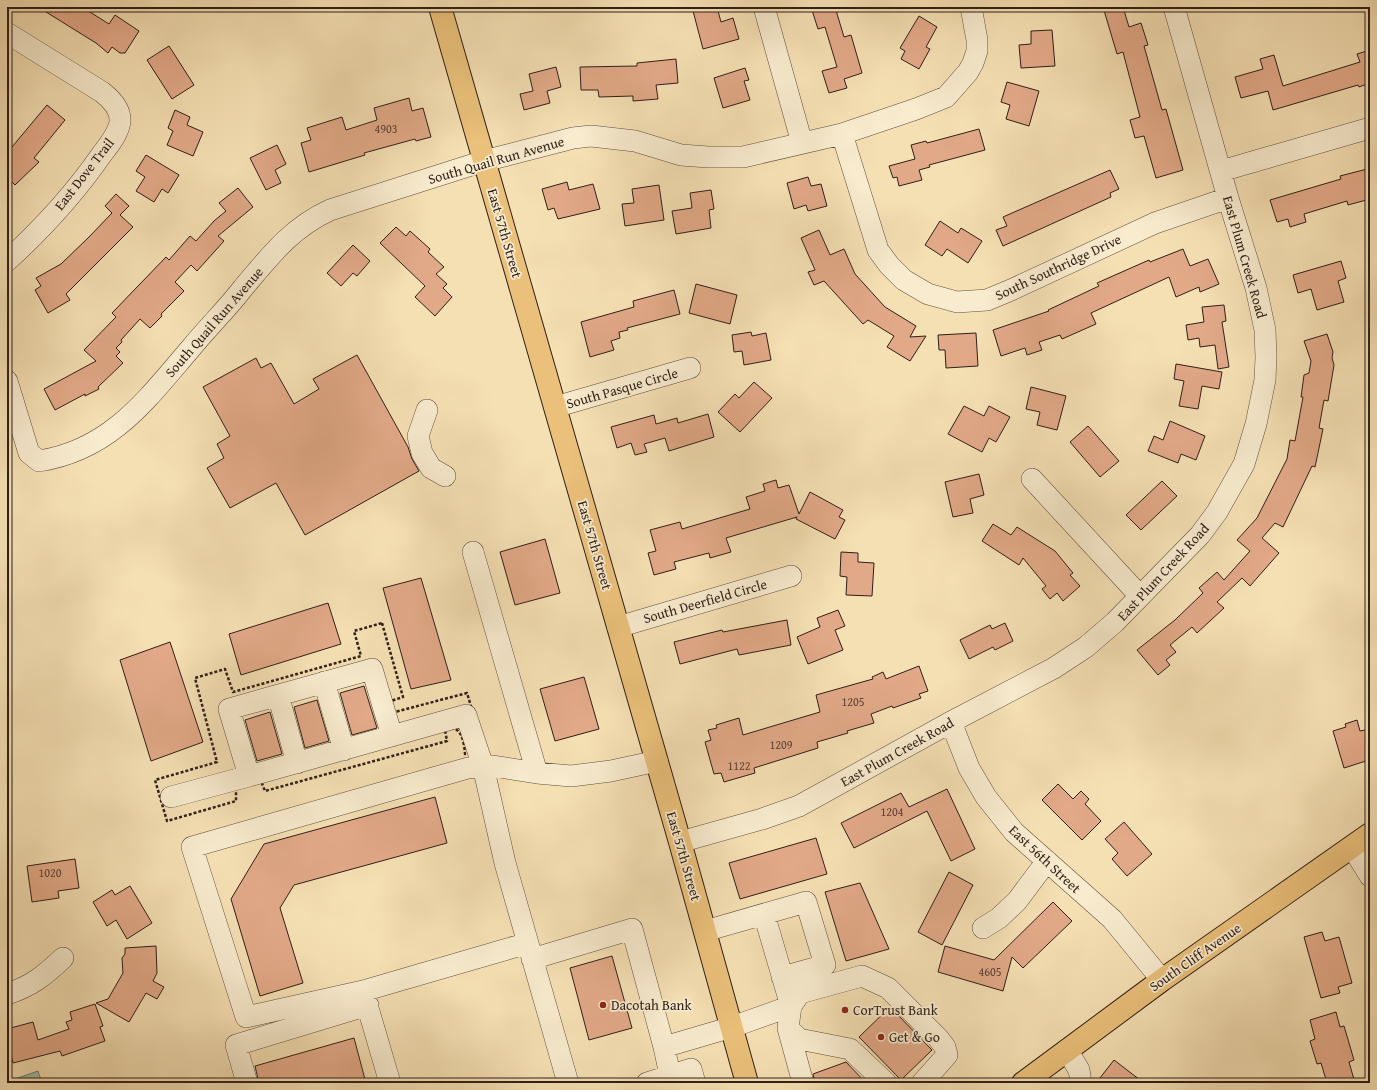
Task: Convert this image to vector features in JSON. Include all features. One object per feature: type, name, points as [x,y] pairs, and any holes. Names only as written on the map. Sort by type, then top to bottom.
[{"type":"main road","name":"East 57th Street","points":[[440,7],[657,761],[747,1083]]},
{"type":"main road","name":"South Cliff Avenue","points":[[1023,1083],[1162,980],[1370,834]]},
{"type":"street","points":[[764,7],[802,143]]},
{"type":"street","name":"South Quail Run Avenue","points":[[7,380],[29,453],[39,461],[71,454],[113,431],[156,390],[275,251],[296,229],[315,217],[330,210],[484,161],[573,138],[591,136],[635,141],[681,155],[743,157],[842,134],[916,109],[946,97],[968,72],[977,52],[977,40],[971,7]]},
{"type":"street","name":"East Plum Creek Road","points":[[680,842],[768,817],[799,806],[951,722],[1054,668],[1086,646],[1115,622],[1200,534],[1217,512],[1244,464],[1261,403],[1265,380],[1265,330],[1256,288],[1228,198],[1174,7]]},
{"type":"street","name":"East Dove Trail","points":[[7,33],[102,92],[113,101],[120,121],[110,143],[93,168],[28,242],[7,261]]},
{"type":"street","points":[[1221,172],[1370,128]]},
{"type":"street","name":"South Southridge Drive","points":[[842,134],[878,250],[889,265],[904,280],[928,294],[957,302],[986,300],[1011,290],[1155,222],[1228,198]]},
{"type":"street","name":"South Pasque Circle","points":[[555,407],[690,368]]},
{"type":"street","points":[[427,410],[418,436],[422,453],[431,468],[444,476]]},
{"type":"street","points":[[1032,479],[1140,596]]},
{"type":"street","points":[[473,552],[537,773]]},
{"type":"street","name":"South Deerfield Circle","points":[[618,627],[792,576]]},
{"type":"street","points":[[249,776],[229,709],[324,682],[372,669],[392,736]]},
{"type":"street","points":[[324,682],[344,750]]},
{"type":"street","points":[[278,695],[297,763]]},
{"type":"street","points":[[171,798],[466,715],[483,766],[506,863],[568,1083]]},
{"type":"street","name":"East 56th Street","points":[[951,722],[969,768],[986,797],[1014,832],[1112,919],[1162,980]]},
{"type":"street","points":[[366,998],[246,1017],[192,847],[468,768],[483,766],[513,768],[537,773],[571,776],[596,773],[657,761]]},
{"type":"street","points":[[1352,847],[1370,876]]},
{"type":"street","points":[[983,928],[999,918],[1017,901],[1047,861]]},
{"type":"street","points":[[705,931],[806,902],[825,965],[782,977]]},
{"type":"street","points":[[764,914],[791,1006],[788,1028],[803,1083]]},
{"type":"street","points":[[247,1083],[236,1046],[366,998],[530,951],[632,929],[664,1047],[670,1075]]},
{"type":"street","points":[[7,994],[28,986],[45,975],[63,958]]},
{"type":"street","points":[[664,1047],[732,1027],[791,1006],[800,993],[862,976],[888,988],[938,1038],[945,1047],[947,1055],[922,1083]]},
{"type":"street","points":[[366,998],[390,1083]]},
{"type":"street","points":[[788,1028],[799,1039],[850,1049],[886,1083]]},
{"type":"street","points":[[1067,1050],[1079,1070],[1081,1083]]},
{"type":"street","points":[[647,1083],[691,1069],[695,1083]]},
{"type":"shaded area","points":[[38,1071],[42,1083],[13,1083],[12,1080]]},
{"type":"building","points":[[38,7],[82,7],[109,24],[115,15],[139,31],[125,53],[120,53],[112,47],[108,53],[96,43]]},
{"type":"building","points":[[692,7],[717,7],[721,22],[733,18],[739,39],[703,49]]},
{"type":"building","points":[[811,7],[835,7],[844,37],[851,35],[862,73],[844,79],[847,88],[829,93],[822,71],[837,67],[825,27],[818,29]]},
{"type":"building","points":[[1103,7],[1123,7],[1129,27],[1141,23],[1148,45],[1144,46],[1162,110],[1166,109],[1183,170],[1156,178],[1144,136],[1135,138],[1130,120],[1140,117],[1123,52],[1117,54]]},
{"type":"building","points":[[919,16],[937,27],[926,47],[930,49],[919,69],[901,59],[905,51],[900,48]]},
{"type":"building","points":[[1052,30],[1055,66],[1021,68],[1019,45],[1031,44],[1031,31]]},
{"type":"building","points":[[169,46],[194,85],[172,99],[147,60]]},
{"type":"building","points":[[1370,50],[1370,85],[1367,86],[1367,84],[1359,87],[1358,85],[1273,110],[1268,91],[1241,98],[1235,77],[1263,69],[1260,59],[1274,55],[1283,86],[1360,62],[1357,54]]},
{"type":"building","points":[[676,59],[678,83],[656,85],[658,99],[633,101],[633,96],[599,97],[598,90],[581,90],[580,67],[637,66],[637,63]]},
{"type":"building","points":[[556,67],[561,87],[547,91],[550,103],[524,110],[520,94],[533,91],[529,74]]},
{"type":"building","points":[[745,68],[749,80],[744,81],[750,100],[723,108],[714,78]]},
{"type":"building","points":[[1007,82],[1039,91],[1029,126],[1006,119],[1010,105],[1001,102]]},
{"type":"building","points":[[409,98],[412,111],[423,108],[431,137],[416,141],[415,139],[364,153],[365,155],[309,172],[301,143],[311,140],[307,128],[342,117],[346,130],[377,120],[374,108]]},
{"type":"building","points":[[47,105],[65,120],[34,158],[39,162],[15,185],[7,177],[7,141],[12,147]]},
{"type":"building","points":[[175,110],[190,117],[187,125],[203,132],[193,156],[167,145],[173,131],[168,128]]},
{"type":"building","points":[[979,129],[985,150],[929,165],[930,167],[919,170],[922,180],[899,186],[897,177],[893,178],[889,166],[915,159],[911,145],[926,141],[927,143]]},
{"type":"building","points":[[277,145],[286,164],[275,170],[281,183],[266,190],[250,158]]},
{"type":"building","points":[[146,155],[179,175],[168,193],[162,189],[154,202],[136,191],[145,177],[136,171]]},
{"type":"building","points":[[1367,169],[1370,179],[1370,199],[1348,205],[1347,201],[1304,214],[1306,222],[1290,227],[1288,219],[1277,222],[1270,200],[1341,179],[1340,176]]},
{"type":"building","points":[[1110,170],[1119,189],[1110,193],[1111,197],[1003,246],[996,230],[1007,226],[1003,217]]},
{"type":"building","points":[[808,177],[811,186],[821,184],[827,206],[808,211],[806,205],[794,209],[787,183]]},
{"type":"building","points":[[567,182],[569,190],[593,184],[600,209],[558,219],[554,208],[548,210],[542,189]]},
{"type":"building","points":[[659,185],[664,220],[625,226],[622,204],[634,203],[632,189]]},
{"type":"building","points":[[238,188],[253,207],[218,236],[224,241],[197,271],[191,265],[175,282],[184,291],[161,314],[162,316],[150,328],[140,319],[121,340],[122,342],[116,348],[120,352],[116,356],[123,363],[98,387],[99,389],[85,396],[85,394],[55,410],[44,389],[96,361],[84,350],[116,317],[112,313],[166,257],[169,260],[190,236],[196,241],[214,221],[226,211],[219,203]]},
{"type":"building","points":[[711,190],[714,209],[709,210],[711,228],[676,234],[672,211],[692,208],[690,193]]},
{"type":"building","points":[[116,194],[129,206],[120,215],[133,227],[66,294],[70,300],[48,313],[35,290],[41,286],[36,278],[61,264],[112,213],[105,206]]},
{"type":"building","points":[[940,221],[958,233],[961,228],[982,241],[968,263],[947,249],[942,256],[925,245]]},
{"type":"building","points":[[396,227],[406,236],[410,231],[430,249],[428,252],[444,267],[436,274],[447,284],[443,288],[452,297],[435,316],[415,297],[425,286],[380,243]]},
{"type":"building","points":[[819,230],[830,255],[844,249],[855,274],[885,307],[916,326],[910,337],[926,336],[910,361],[887,347],[894,336],[868,320],[863,324],[824,281],[814,285],[808,272],[815,270],[801,238]]},
{"type":"building","points":[[353,245],[370,261],[357,276],[353,273],[341,286],[327,273]]},
{"type":"building","points":[[1183,249],[1190,266],[1208,259],[1219,284],[1200,292],[1199,287],[1176,297],[1169,277],[1091,313],[1096,324],[1062,339],[1060,335],[1039,342],[1042,350],[1027,355],[1025,348],[1001,356],[993,330],[1049,311],[1048,310],[1099,286],[1097,283],[1149,260],[1150,262]]},
{"type":"building","points":[[1341,261],[1346,278],[1338,281],[1344,302],[1317,310],[1311,289],[1298,293],[1293,275]]},
{"type":"building","points":[[696,284],[737,295],[730,324],[689,313]]},
{"type":"building","points":[[674,290],[680,314],[627,328],[628,330],[619,332],[620,338],[611,341],[614,350],[590,357],[581,322],[634,307],[633,301]]},
{"type":"building","points":[[1224,305],[1226,321],[1222,322],[1229,367],[1218,369],[1215,345],[1200,347],[1199,338],[1188,340],[1186,325],[1204,322],[1202,307]]},
{"type":"building","points":[[751,332],[752,336],[766,333],[771,360],[744,365],[742,351],[734,352],[732,335]]},
{"type":"building","points":[[976,333],[978,366],[946,368],[945,350],[939,350],[938,335]]},
{"type":"building","points":[[1327,334],[1333,352],[1332,358],[1334,365],[1328,401],[1324,400],[1319,428],[1323,429],[1315,467],[1312,466],[1283,527],[1275,523],[1262,538],[1279,553],[1250,586],[1242,578],[1217,602],[1224,608],[1197,633],[1192,627],[1170,645],[1176,652],[1166,660],[1170,665],[1158,675],[1137,650],[1175,620],[1203,593],[1199,588],[1217,572],[1224,580],[1250,551],[1237,540],[1257,518],[1287,459],[1290,440],[1295,441],[1303,397],[1301,397],[1304,375],[1309,373],[1311,361],[1304,341]]},
{"type":"building","points":[[357,355],[408,447],[412,459],[419,471],[305,535],[276,483],[230,508],[207,468],[224,458],[217,444],[230,436],[203,387],[256,358],[261,368],[271,363],[294,404],[319,389],[313,379]]},
{"type":"building","points":[[1176,364],[1222,372],[1219,389],[1202,386],[1198,409],[1179,406],[1184,381],[1174,379]]},
{"type":"building","points":[[754,382],[772,398],[740,432],[718,412],[735,394],[739,398]]},
{"type":"building","points":[[1031,387],[1066,396],[1057,430],[1037,425],[1040,412],[1026,409]]},
{"type":"building","points":[[964,406],[984,416],[989,406],[1010,417],[996,442],[989,438],[982,452],[948,434]]},
{"type":"building","points":[[708,414],[714,437],[669,451],[665,438],[644,444],[647,452],[635,455],[631,443],[617,448],[611,427],[654,415],[656,424],[677,418],[678,423]]},
{"type":"building","points":[[1170,421],[1205,436],[1196,460],[1181,454],[1178,463],[1148,451],[1154,436],[1163,440]]},
{"type":"building","points":[[1088,426],[1119,461],[1100,477],[1070,442]]},
{"type":"building","points":[[979,474],[984,495],[970,499],[973,513],[953,517],[945,482]]},
{"type":"building","points":[[776,480],[778,488],[789,485],[799,514],[810,492],[843,510],[839,517],[845,520],[835,539],[796,519],[797,517],[726,538],[731,552],[710,558],[709,553],[674,562],[676,569],[654,575],[648,553],[656,551],[650,530],[680,522],[682,529],[750,509],[746,497],[765,491],[763,484]]},
{"type":"building","points":[[1162,481],[1177,496],[1141,530],[1126,515]]},
{"type":"building","points":[[993,524],[1011,535],[1017,527],[1055,551],[1073,573],[1070,575],[1080,586],[1063,601],[1057,593],[1050,599],[1042,589],[1046,586],[1023,558],[1019,565],[982,541]]},
{"type":"building","points":[[545,539],[560,593],[515,605],[500,552]]},
{"type":"building","points":[[841,552],[858,553],[858,562],[874,563],[872,596],[846,595],[847,577],[840,576]]},
{"type":"building","points":[[421,578],[451,680],[411,689],[383,588]]},
{"type":"building","points":[[328,603],[341,644],[241,675],[229,634]]},
{"type":"building","points":[[838,610],[845,626],[835,630],[843,650],[808,664],[797,637],[820,627],[817,618]]},
{"type":"building","points":[[787,620],[791,645],[739,655],[737,649],[680,664],[674,642],[722,630],[723,632]]},
{"type":"building","points":[[1005,623],[1013,641],[995,650],[993,647],[969,659],[960,640],[990,625],[992,629]]},
{"type":"building","points":[[170,642],[203,742],[151,761],[120,660]]},
{"type":"building","points":[[919,666],[928,691],[919,694],[921,698],[893,708],[892,706],[871,714],[874,723],[847,731],[848,733],[817,742],[818,748],[754,768],[755,773],[724,782],[721,773],[714,774],[705,742],[711,740],[708,730],[717,728],[716,725],[739,718],[743,735],[820,712],[816,695],[873,679],[872,677],[883,672],[886,679]]},
{"type":"building","points":[[584,677],[599,729],[555,741],[540,689]]},
{"type":"building","points":[[364,686],[377,728],[352,735],[340,693]]},
{"type":"building","points":[[317,700],[329,741],[305,748],[294,707]]},
{"type":"building","points":[[270,712],[282,754],[257,761],[245,720]]},
{"type":"building","points":[[1357,720],[1360,731],[1370,729],[1370,749],[1366,751],[1369,760],[1344,768],[1333,731],[1346,727],[1345,724]]},
{"type":"building","points":[[1058,784],[1073,799],[1081,791],[1089,799],[1085,804],[1101,821],[1082,840],[1042,800]]},
{"type":"building","points":[[947,789],[975,849],[951,861],[927,811],[854,848],[841,823],[901,793],[909,807]]},
{"type":"building","points":[[435,797],[447,843],[294,885],[280,908],[303,983],[260,996],[231,899],[264,844]]},
{"type":"building","points":[[1124,822],[1152,854],[1127,876],[1112,859],[1118,853],[1105,839]]},
{"type":"building","points":[[816,838],[827,874],[740,899],[729,863]]},
{"type":"building","points":[[75,859],[79,888],[58,891],[59,898],[32,902],[27,866]]},
{"type":"building","points":[[949,872],[973,885],[942,945],[918,932]]},
{"type":"building","points":[[860,883],[889,949],[846,961],[825,892]]},
{"type":"building","points":[[130,886],[152,923],[127,939],[116,920],[107,926],[93,902],[112,890],[115,895]]},
{"type":"building","points":[[1053,902],[1072,921],[1023,968],[1012,957],[1003,991],[938,972],[945,946],[994,960]]},
{"type":"building","points":[[1322,932],[1325,941],[1339,937],[1352,983],[1338,987],[1340,993],[1321,998],[1304,937]]},
{"type":"building","points":[[156,946],[157,973],[153,981],[164,987],[157,999],[146,993],[129,1022],[96,1003],[108,999],[123,973],[122,958],[125,954],[125,948]]},
{"type":"building","points":[[612,956],[632,1028],[589,1040],[570,968]]},
{"type":"building","points":[[95,1004],[103,1026],[100,1027],[105,1041],[62,1056],[60,1051],[13,1063],[10,1051],[7,1052],[7,1029],[33,1022],[38,1040],[69,1029],[66,1022],[72,1020],[70,1012]]},
{"type":"building","points":[[890,1007],[932,1050],[901,1080],[859,1037]]},
{"type":"building","points":[[1336,1012],[1340,1027],[1344,1026],[1354,1060],[1349,1062],[1355,1083],[1327,1083],[1321,1063],[1317,1064],[1310,1041],[1315,1039],[1310,1020]]},
{"type":"building","points":[[354,1038],[366,1083],[259,1083],[255,1066]]},
{"type":"building","points":[[1114,1060],[1144,1083],[1096,1083]]},
{"type":"building","points":[[846,1062],[866,1083],[815,1083],[813,1074]]},
{"type":"place","name":"Dacotah Bank","points":[[603,1005]]},
{"type":"place","name":"CorTrust Bank","points":[[845,1010]]},
{"type":"place","name":"Get & Go","points":[[881,1037]]}]
